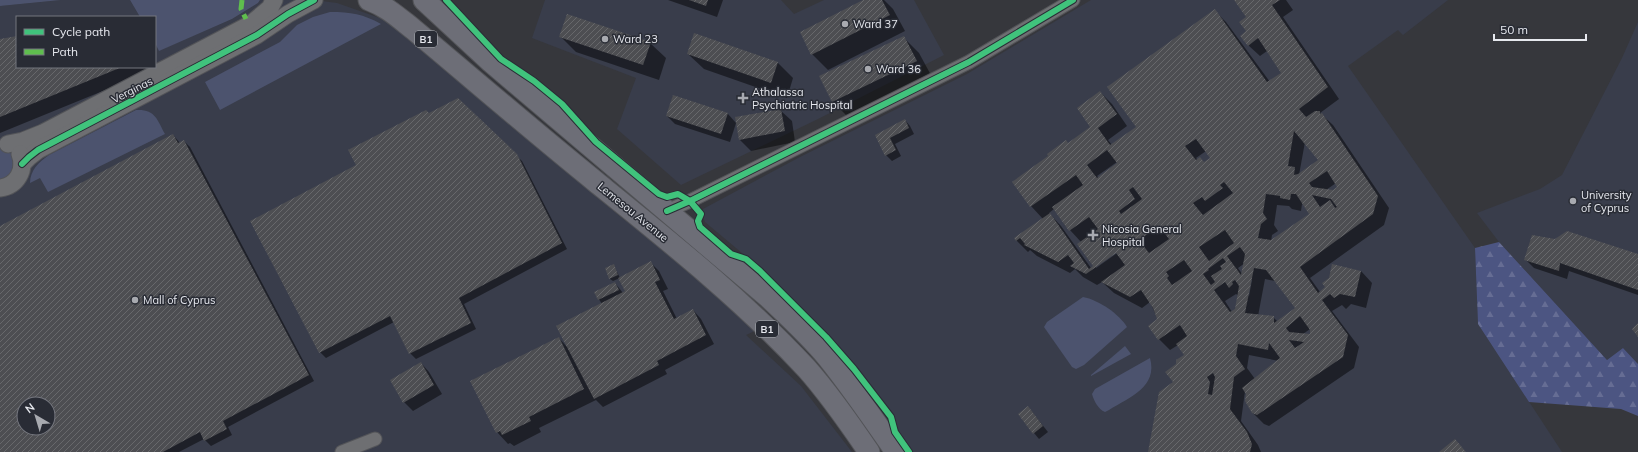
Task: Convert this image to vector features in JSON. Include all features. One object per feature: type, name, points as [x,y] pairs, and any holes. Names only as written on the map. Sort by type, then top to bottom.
[{"type":"main road","name":"Lemesou Avenue","points":[[369,0],[378,3],[395,14],[647,223],[746,308],[808,370],[838,407],[869,452]]},
{"type":"main road","name":"Lemesou Avenue","points":[[424,0],[491,62],[768,297],[827,357],[856,394],[896,452]]},
{"type":"street","name":"Verginas","points":[[4,143],[23,141],[43,133],[251,24],[270,8],[274,0]]},
{"type":"street","name":"Verginas","points":[[22,164],[38,150],[257,35],[288,14],[314,0]]},
{"type":"street","points":[[667,211],[690,202],[969,62],[1073,0]]},
{"type":"street","points":[[0,188],[13,184],[22,171],[20,155],[16,148],[4,143]]},
{"type":"street","points":[[342,452],[375,439]]},
{"type":"shaded area","points":[[0,0],[61,0],[0,6]]},
{"type":"shaded area","points":[[61,0],[130,0],[139,16],[16,16],[16,68],[156,68],[156,44],[160,50],[232,19],[258,3],[260,0],[314,0],[337,3],[394,23],[622,218],[694,269],[759,329],[746,335],[801,386],[852,452],[0,452],[0,6]]},
{"type":"shaded area","points":[[130,0],[260,0],[258,3],[232,19],[159,51],[156,45],[156,16],[139,16]]},
{"type":"shaded area","name":"Athalassa Psychiatric Hospital","points":[[545,0],[781,0],[794,14],[824,0],[914,0],[944,55],[818,119],[681,185],[617,129],[636,78],[532,38]]},
{"type":"shaded area","name":"Nicosia General Hospital","points":[[1091,0],[1448,0],[1403,35],[1398,30],[1348,66],[1475,248],[1478,324],[1562,452],[913,452],[828,336],[767,274],[705,222],[703,209],[800,157],[967,74]]},
{"type":"shaded area","points":[[330,12],[357,14],[381,24],[220,110],[205,82],[280,42],[297,25],[313,17]]},
{"type":"shaded area","name":"University of Cyprus","points":[[1638,22],[1638,364],[1623,348],[1607,360],[1499,242],[1477,213],[1540,189],[1562,175],[1622,58]]},
{"type":"shaded area","points":[[136,110],[147,111],[155,116],[165,134],[48,192],[40,178],[30,183],[33,170],[49,155]]},
{"type":"shaded area","points":[[0,149],[9,152],[15,158],[13,176],[0,181]]},
{"type":"shaded area","points":[[1083,297],[1096,301],[1108,308],[1119,317],[1127,327],[1084,365],[1076,369],[1072,367],[1044,327],[1047,322]]},
{"type":"shaded area","points":[[1125,346],[1131,354],[1091,376],[1091,375]]},
{"type":"shaded area","points":[[1150,358],[1150,377],[1140,390],[1105,412],[1098,407],[1092,394],[1095,389]]},
{"type":"green space","points":[[1499,242],[1607,360],[1623,348],[1638,364],[1638,416],[1621,409],[1529,402],[1478,324],[1475,248]]},
{"type":"building","points":[[689,0],[708,0],[706,6]]},
{"type":"building","name":"Ward 37","points":[[863,0],[882,0],[890,15],[811,55],[800,32]]},
{"type":"building","points":[[1234,0],[1280,0],[1272,5],[1328,87],[1299,109],[1306,117],[1315,111],[1320,111],[1320,114],[1322,113],[1378,196],[1373,214],[1300,267],[1318,293],[1325,287],[1322,283],[1329,278],[1332,264],[1361,271],[1355,297],[1340,294],[1334,298],[1330,294],[1322,300],[1348,335],[1343,357],[1257,415],[1252,413],[1245,401],[1246,394],[1242,388],[1280,358],[1269,343],[1268,350],[1238,344],[1236,356],[1245,369],[1234,377],[1230,409],[1247,432],[1252,444],[1250,452],[1148,452],[1159,392],[1173,382],[1165,372],[1176,364],[1176,360],[1184,355],[1176,344],[1187,336],[1180,325],[1158,340],[1148,326],[1157,319],[1153,308],[1141,290],[1130,297],[1101,282],[1125,265],[1116,253],[1086,274],[1070,266],[1074,263],[1068,255],[1058,262],[1024,245],[1025,244],[1020,238],[1016,241],[1014,238],[1050,213],[1089,269],[1093,266],[1077,244],[1098,229],[1089,217],[1069,231],[1052,207],[1083,185],[1076,175],[1030,207],[1012,182],[1048,156],[1047,154],[1066,140],[1068,143],[1090,127],[1077,108],[1100,91],[1117,114],[1098,128],[1110,145],[1136,127],[1107,87],[1215,9],[1267,82],[1281,73],[1258,38],[1248,46],[1240,36],[1246,31],[1239,22],[1246,17]],"holes":[[[1294,131],[1318,160],[1298,174],[1294,175],[1295,167],[1288,166]],[[1196,139],[1210,158],[1204,162],[1200,157],[1196,160],[1185,146]],[[1107,150],[1117,163],[1097,178],[1087,165]],[[1327,171],[1337,187],[1333,190],[1312,187],[1309,183]],[[1224,182],[1233,193],[1203,215],[1193,203],[1202,197],[1205,201],[1223,188],[1220,185]],[[1133,187],[1142,199],[1121,214],[1119,211],[1135,199],[1129,190]],[[1266,194],[1280,196],[1280,198],[1290,200],[1291,194],[1296,194],[1309,214],[1271,240],[1258,238],[1261,224],[1267,219],[1263,213]],[[1312,195],[1331,199],[1337,207],[1335,208],[1330,200],[1320,207]],[[1159,226],[1169,239],[1149,253],[1139,240]],[[1225,230],[1234,243],[1209,261],[1199,247]],[[1240,247],[1245,254],[1241,275],[1227,256]],[[1223,258],[1226,262],[1220,266],[1222,269],[1211,276],[1215,282],[1211,285],[1203,274]],[[1184,260],[1192,271],[1172,285],[1167,278],[1169,276],[1166,272]],[[1254,268],[1266,270],[1295,308],[1274,323],[1274,316],[1245,313]],[[1235,280],[1239,286],[1235,309],[1230,312],[1214,290],[1225,282],[1229,288]],[[1300,316],[1310,330],[1310,334],[1289,332],[1286,328]],[[1289,340],[1304,342],[1295,348]],[[1213,373],[1215,377],[1212,395],[1208,394],[1210,382],[1207,377]]]},
{"type":"building","name":"Ward 23","points":[[567,14],[651,42],[643,65],[559,37]]},
{"type":"building","points":[[694,33],[778,62],[771,83],[687,54]]},
{"type":"building","points":[[16,36],[16,68],[120,68],[0,117],[0,39]]},
{"type":"building","name":"Ward 36","points":[[904,36],[917,61],[832,102],[819,76]]},
{"type":"building","points":[[673,95],[728,113],[721,134],[666,116]]},
{"type":"building","points":[[458,98],[517,154],[562,243],[459,298],[471,323],[409,354],[390,316],[319,353],[250,221],[356,165],[348,150],[426,110],[429,113]]},
{"type":"building","points":[[781,109],[785,131],[739,140],[735,117]]},
{"type":"building","points":[[905,119],[909,128],[890,138],[896,150],[885,156],[875,135]]},
{"type":"building","name":"Mall of Cyprus","points":[[173,134],[178,143],[184,140],[309,375],[223,421],[227,429],[204,441],[200,432],[163,452],[0,452],[0,226]]},
{"type":"building","points":[[1567,231],[1638,254],[1638,290],[1560,263],[1559,271],[1524,260],[1532,235],[1555,239]]},
{"type":"building","points":[[651,261],[660,280],[655,282],[674,319],[693,309],[706,335],[657,361],[659,365],[594,399],[556,326],[625,291],[618,278]]},
{"type":"building","points":[[614,264],[618,275],[609,279],[605,268]]},
{"type":"building","points":[[615,282],[619,290],[598,300],[594,292]]},
{"type":"building","points":[[1638,323],[1638,337],[1632,329]]},
{"type":"building","points":[[559,337],[584,389],[529,417],[531,421],[502,435],[500,431],[496,433],[470,381]]},
{"type":"building","points":[[421,362],[434,385],[403,403],[390,380]]},
{"type":"building","points":[[1028,406],[1043,426],[1033,434],[1018,414]]},
{"type":"building","points":[[1455,439],[1466,452],[1439,452]]},
{"type":"marked path","points":[[242,0],[241,9],[246,19]]},
{"type":"cycle path","points":[[22,164],[38,150],[257,35],[288,14],[314,0]]},
{"type":"cycle path","points":[[446,0],[501,59],[534,81],[562,104],[596,142],[659,194],[667,197],[678,194],[690,201],[701,214],[698,221],[700,227],[731,254],[746,259],[760,271],[826,337],[854,369],[891,417],[895,432],[909,452]]},
{"type":"cycle path","points":[[667,211],[690,201],[969,62],[1073,0]]},
{"type":"place","name":"Ward 37","points":[[845,24]]},
{"type":"place","name":"Ward 23","points":[[605,39]]},
{"type":"place","name":"Ward 36","points":[[868,69]]},
{"type":"place","name":"Athalassa Psychiatric Hospital","points":[[743,98]]},
{"type":"place","name":"University of Cyprus","points":[[1573,201]]},
{"type":"place","name":"Nicosia General Hospital","points":[[1093,235]]},
{"type":"place","name":"Mall of Cyprus","points":[[135,300]]}]
